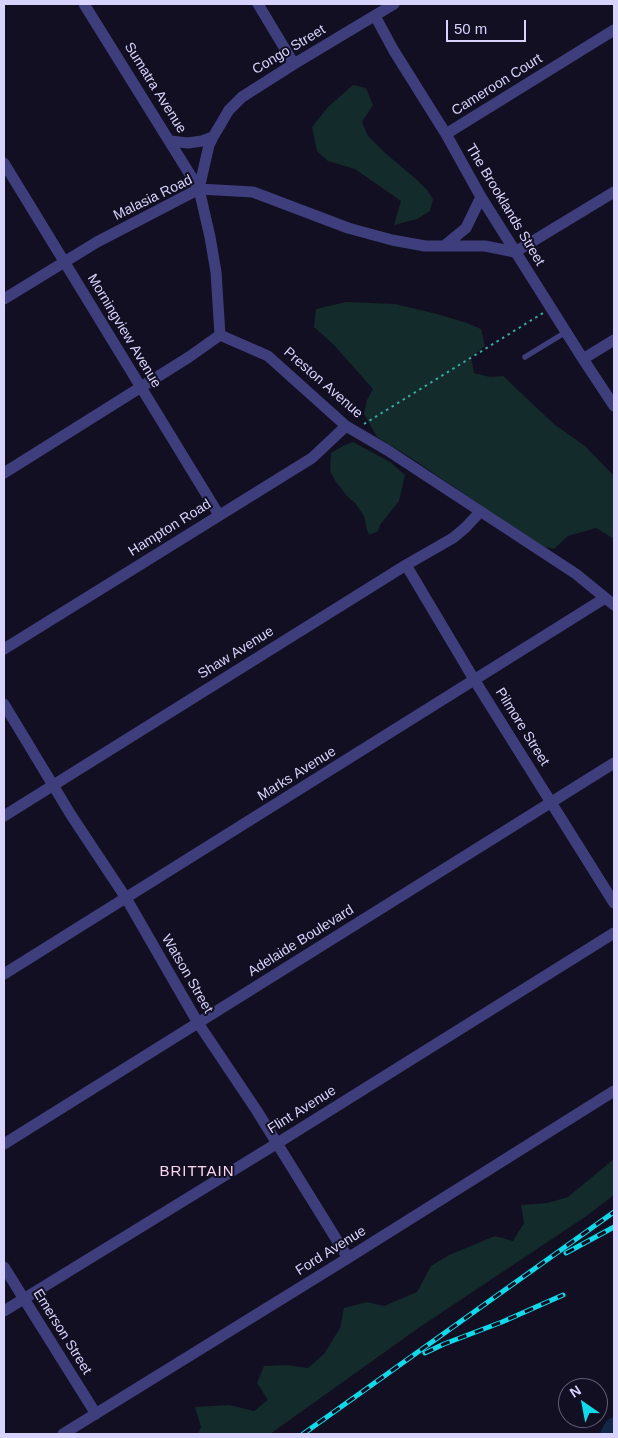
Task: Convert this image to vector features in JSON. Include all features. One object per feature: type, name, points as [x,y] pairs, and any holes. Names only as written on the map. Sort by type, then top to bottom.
[{"type":"street","name":"Sumatra Avenue","points":[[84,4],[199,189]]},
{"type":"street","points":[[258,4],[294,64]]},
{"type":"street","name":"Congo Street","points":[[220,335],[216,272],[199,189],[209,145],[213,137],[229,110],[242,97],[394,4]]},
{"type":"street","name":"The Brooklands Street","points":[[375,16],[394,51],[446,134],[481,197],[614,406]]},
{"type":"street","name":"Cameroon Court","points":[[446,134],[614,30]]},
{"type":"street","points":[[170,141],[188,143],[213,137]]},
{"type":"street","name":"Morningview Avenue","points":[[4,163],[219,515]]},
{"type":"street","name":"Malasia Road","points":[[4,300],[97,242],[199,189],[252,192],[348,228],[392,240],[425,246],[485,246],[515,252]]},
{"type":"street","points":[[515,252],[614,192]]},
{"type":"street","points":[[444,246],[466,228],[481,197]]},
{"type":"street","points":[[4,473],[141,388],[220,335]]},
{"type":"street","name":"Preston Avenue","points":[[220,335],[268,356],[350,428],[387,450],[576,574],[610,602]]},
{"type":"street","points":[[583,359],[614,340]]},
{"type":"street","name":"Hampton Road","points":[[4,649],[312,458],[350,428]]},
{"type":"street","name":"Shaw Avenue","points":[[4,816],[406,565],[453,538],[480,512]]},
{"type":"street","name":"Pilmore Street","points":[[406,565],[475,681],[614,903]]},
{"type":"street","name":"Marks Avenue","points":[[4,974],[475,681],[610,602]]},
{"type":"street","name":"Watson Street","points":[[4,704],[102,864],[126,898],[198,1023],[221,1056],[348,1258]]},
{"type":"street","name":"Adelaide Boulevard","points":[[4,1144],[614,763]]},
{"type":"street","name":"Flint Avenue","points":[[4,1312],[614,933]]},
{"type":"street","name":"Ford Avenue","points":[[63,1434],[614,1091]]},
{"type":"street","name":"Emerson Street","points":[[4,1267],[96,1414]]},
{"type":"lane","points":[[525,358],[566,332]]},
{"type":"path","points":[[350,428],[551,308]]},
{"type":"green space","points":[[353,85],[366,88],[373,105],[362,122],[368,136],[417,180],[433,199],[430,211],[417,219],[394,225],[401,201],[355,169],[328,161],[317,151],[312,127],[328,107]]},
{"type":"green space","points":[[346,302],[395,304],[437,314],[481,329],[485,346],[471,357],[474,373],[490,377],[503,376],[555,425],[585,446],[614,476],[614,539],[596,528],[568,536],[554,549],[541,546],[377,437],[364,414],[367,400],[373,389],[334,345],[314,327],[316,309]]},
{"type":"green space","points":[[353,442],[390,462],[405,475],[399,501],[380,525],[378,531],[369,535],[364,516],[336,482],[330,471],[331,453]]},
{"type":"green space","points":[[614,1159],[614,1195],[585,1217],[417,1329],[270,1434],[198,1434],[201,1427],[195,1407],[229,1405],[254,1411],[268,1400],[257,1383],[264,1366],[286,1365],[308,1368],[324,1354],[340,1328],[344,1308],[367,1302],[384,1306],[417,1292],[431,1266],[449,1255],[495,1236],[513,1241],[524,1223],[521,1205],[548,1203],[568,1197]]},
{"type":"waterway","points":[[610,1434],[614,1427]]},
{"type":"railway","points":[[303,1434],[614,1212]]},
{"type":"railway","points":[[566,1253],[614,1227]]},
{"type":"railway","points":[[425,1353],[563,1295]]},
{"type":"district","name":"BRITTAIN","points":[[197,1172]]}]
